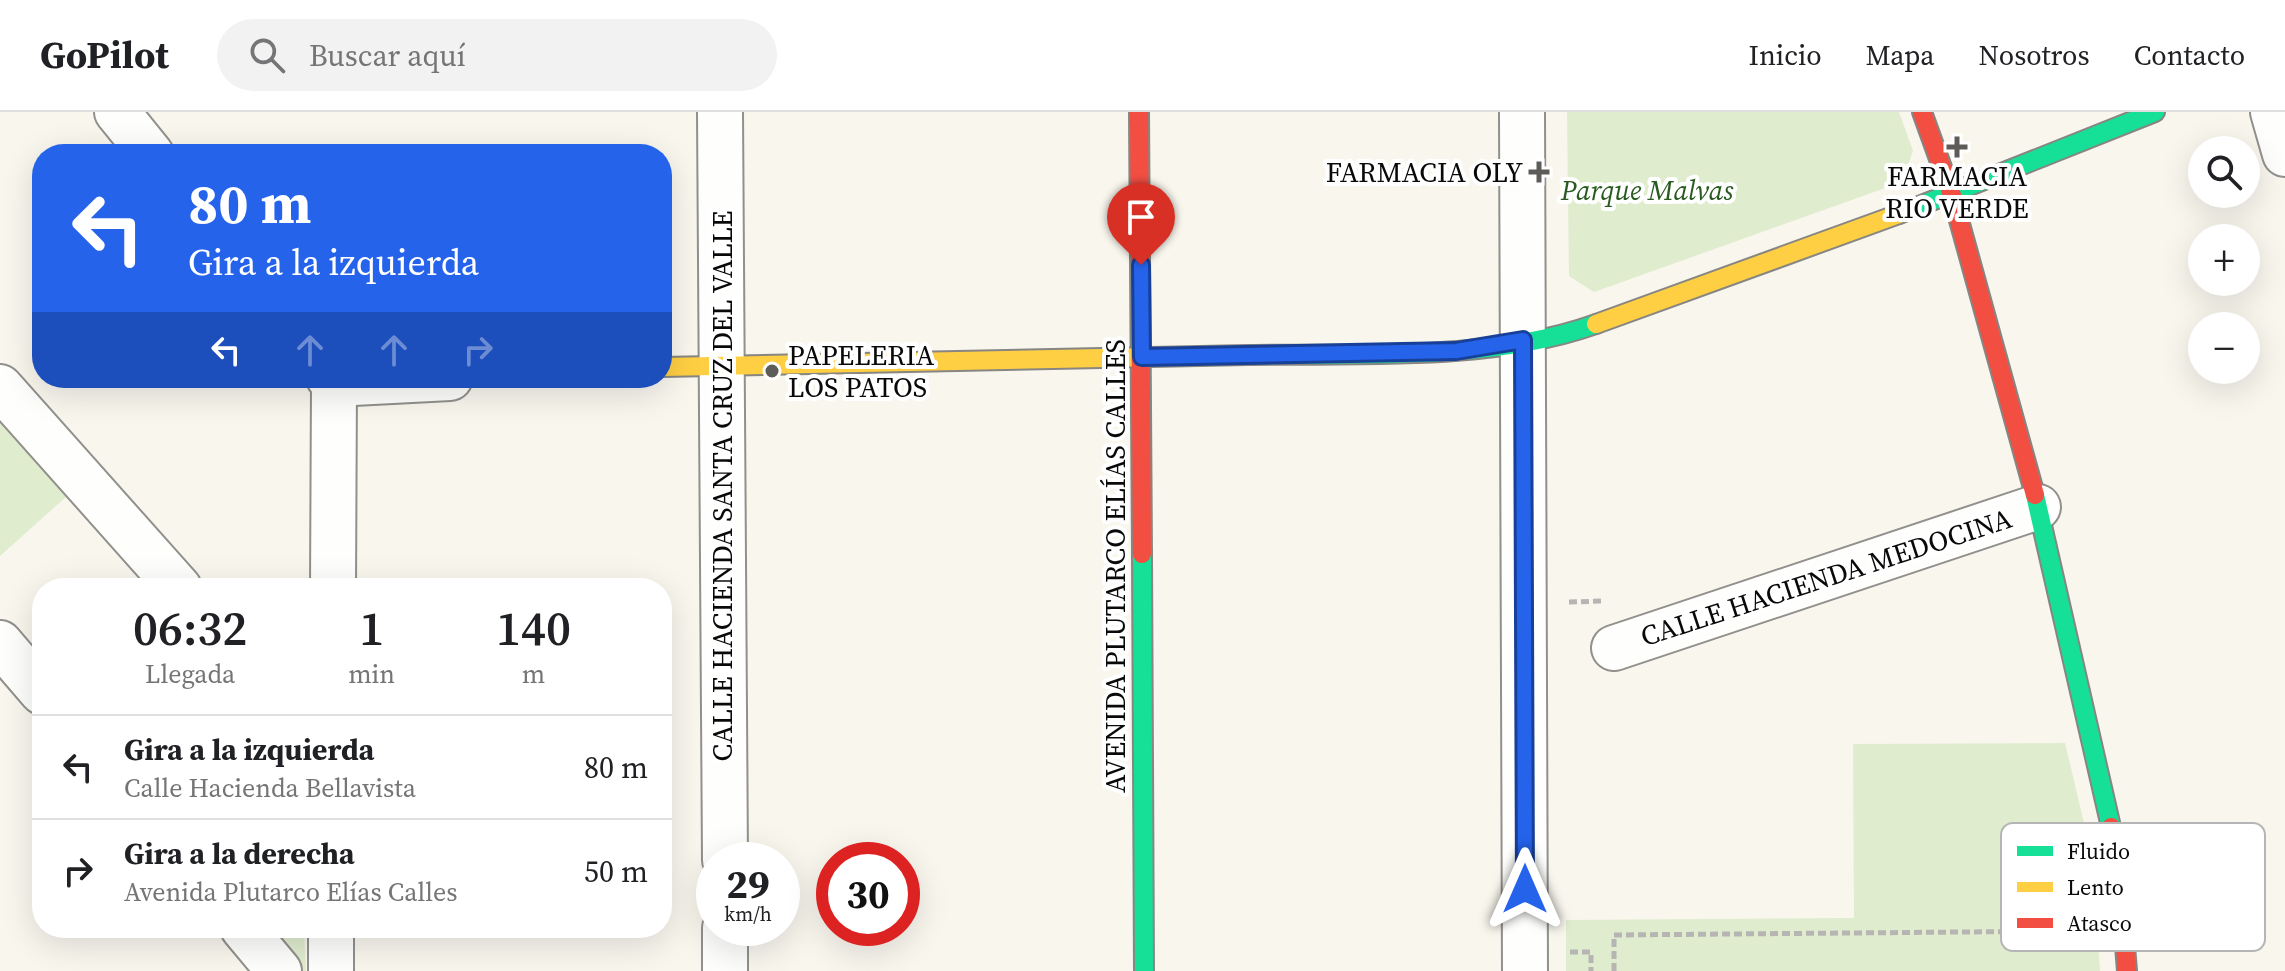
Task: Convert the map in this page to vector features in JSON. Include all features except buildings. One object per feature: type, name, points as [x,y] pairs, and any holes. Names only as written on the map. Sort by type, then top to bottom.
[{"type":"street","points":[[117,112],[143,144]]},
{"type":"street","name":"CALLE HACIENDA SANTA CRUZ DEL VALLE","points":[[720,112],[725,842]]},
{"type":"street","name":"AVENIDA PLUTARCO ELÍAS CALLES","points":[[1139,112],[1144,971]]},
{"type":"street","points":[[1522,112],[1525,971]]},
{"type":"street","name":"CALLE HACIENDA MEDOCINA","points":[[1922,112],[1952,195],[2038,507],[2110,823]]},
{"type":"street","points":[[672,366],[1456,351],[1573,332],[1952,195],[2155,112]]},
{"type":"street","points":[[2273,112],[2285,154]]},
{"type":"street","points":[[0,387],[170,578]]},
{"type":"street","points":[[331,388],[333,578]]},
{"type":"street","name":"CALLE HACIENDA MEDOCINA","points":[[1614,648],[2038,507]]},
{"type":"street","points":[[0,643],[32,680]]},
{"type":"street","points":[[251,938],[279,971]]},
{"type":"street","points":[[331,938],[331,971]]},
{"type":"street","points":[[725,946],[725,971]]},
{"type":"street","name":"CALLE HACIENDA MEDOCINA","points":[[2126,951],[2127,971]]},
{"type":"path","points":[[1614,971],[1614,935],[2001,931]]},
{"type":"green space","name":"Parque Malvas","points":[[1567,112],[1899,112],[1913,151],[1902,182],[1594,292],[1569,276]]},
{"type":"green space","points":[[0,420],[67,496],[0,556]]},
{"type":"green space","points":[[2065,743],[2084,823],[2001,823],[2001,951],[2099,951],[2100,971],[1566,971],[1566,920],[1854,918],[1853,744]]},
{"type":"green space","points":[[269,938],[304,938],[306,971],[297,971]]},
{"type":"traffic: fast","points":[[1899,214],[2155,112]]},
{"type":"traffic: fast","points":[[1248,355],[1469,350],[1513,345],[1596,324]]},
{"type":"traffic: fast","points":[[2035,495],[2110,823]]},
{"type":"traffic: fast","points":[[1142,554],[1144,971]]},
{"type":"traffic: slow","points":[[1596,324],[1899,214]]},
{"type":"traffic: slow","points":[[672,367],[1248,355]]},
{"type":"traffic: jam","points":[[1139,112],[1142,554]]},
{"type":"traffic: jam","points":[[1922,112],[1952,195],[2035,495]]},
{"type":"traffic: jam","points":[[2125,951],[2127,971]]},
{"type":"place","name":"FARMACIA RIO VERDE","points":[[1957,147]]},
{"type":"place","name":"FARMACIA OLY","points":[[1539,172]]},
{"type":"place","name":"PAPELERIA LOS PATOS","points":[[772,371]]},
{"type":"route","points":[[1141,265],[1142,357],[1456,351],[1523,340],[1525,889]]}]
